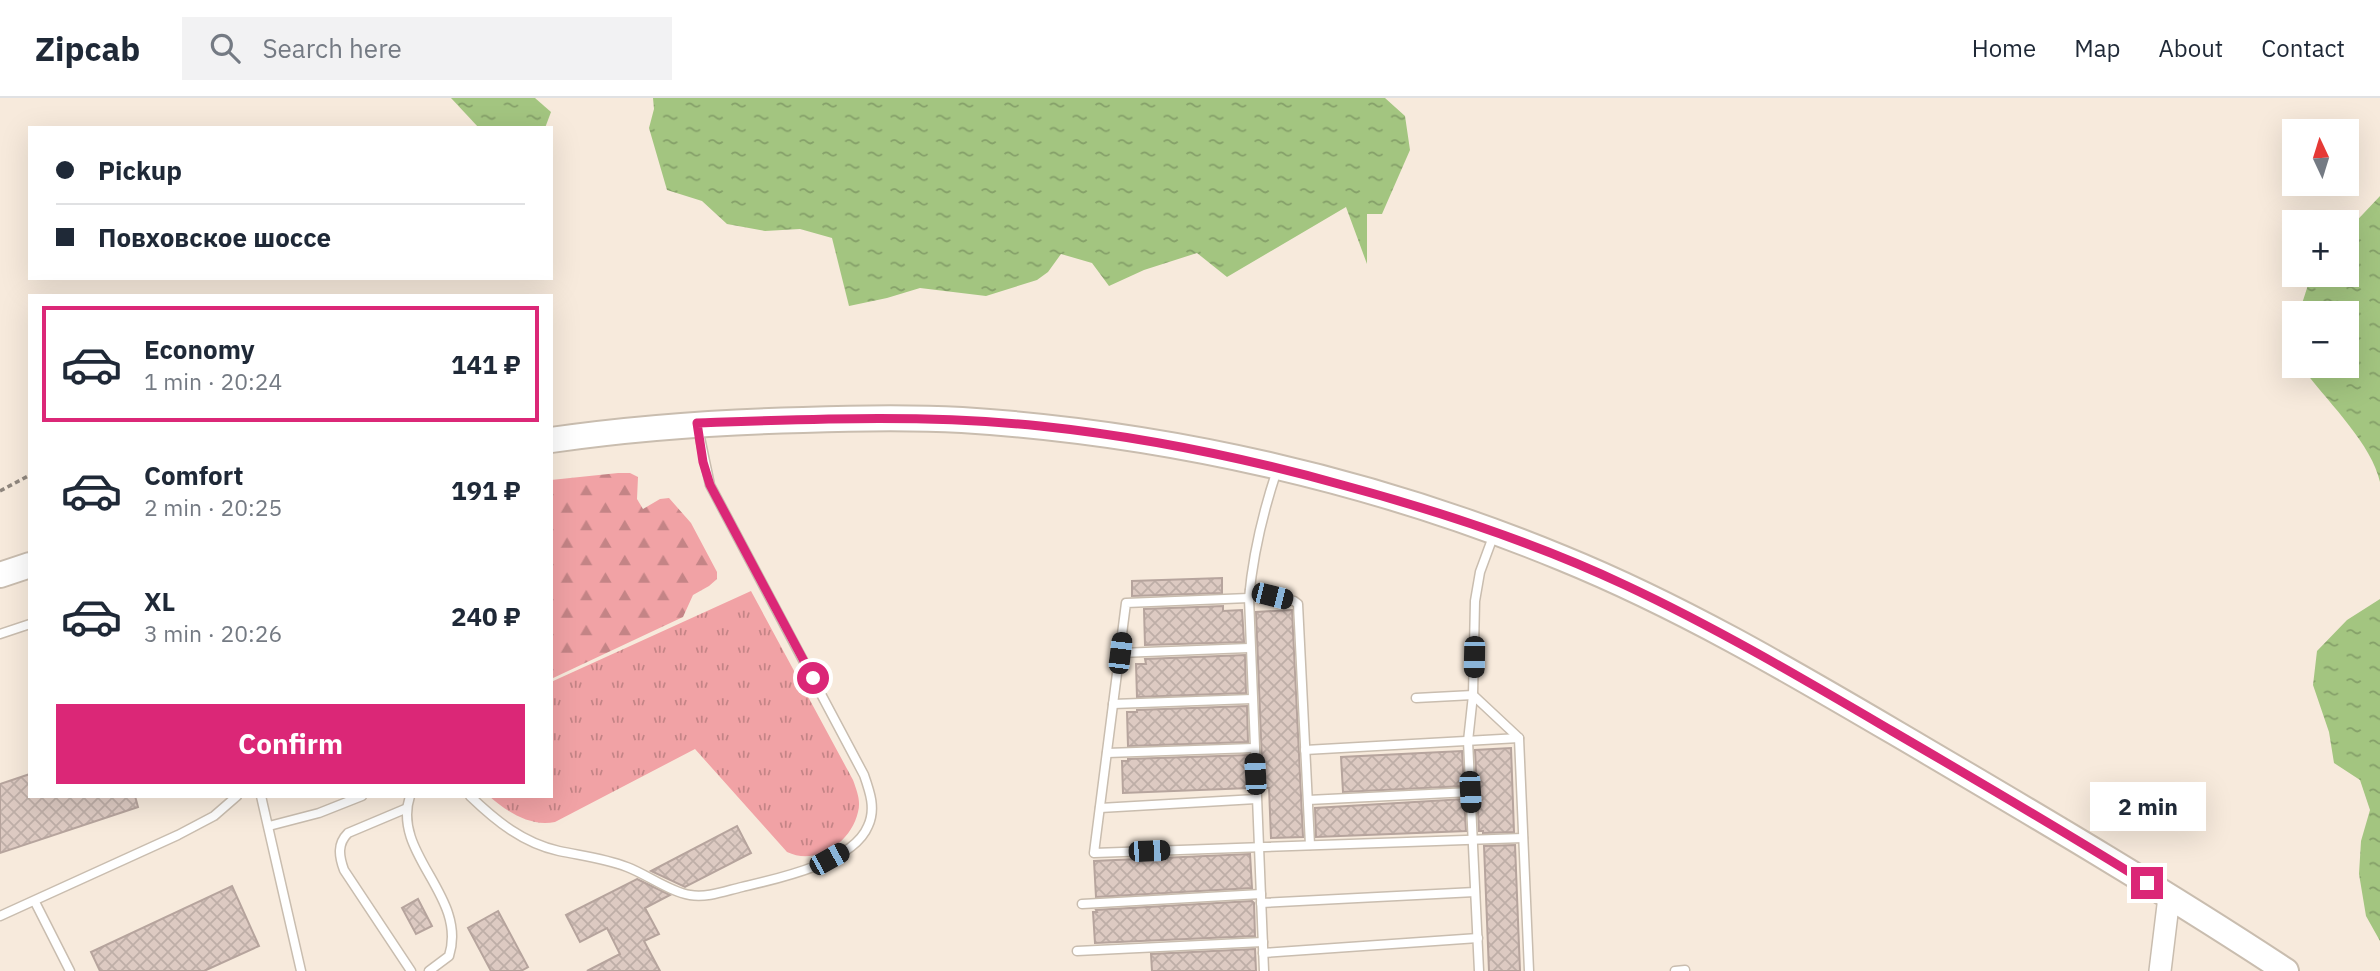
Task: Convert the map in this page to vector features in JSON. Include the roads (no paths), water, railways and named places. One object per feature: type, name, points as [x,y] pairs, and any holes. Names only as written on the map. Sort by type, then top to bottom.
[{"type":"main road","points":[[553,440],[697,423],[869,418],[957,420],[1040,426],[1141,439],[1278,467],[1385,497],[1495,531],[1611,578],[1684,613],[1838,699],[2080,841],[2286,971]]},
{"type":"main road","points":[[0,575],[28,566]]},
{"type":"street","points":[[2160,971],[2169,897]]},
{"type":"lane","points":[[472,798],[509,830],[531,842],[558,851],[601,858],[630,868],[688,895],[705,895],[789,876],[816,866],[841,853],[868,828],[872,813],[871,792],[864,775],[710,485],[703,462],[697,423]]},
{"type":"lane","points":[[1264,971],[1249,594],[1265,506],[1278,467]]},
{"type":"lane","points":[[1479,971],[1468,741],[1473,695],[1475,601],[1479,572],[1495,531]]},
{"type":"lane","points":[[1310,845],[1298,604],[1294,601],[1249,594],[1126,603],[1094,853],[1523,838]]},
{"type":"lane","points":[[0,634],[28,625]]},
{"type":"lane","points":[[1120,653],[1250,648]]},
{"type":"lane","points":[[1416,698],[1473,695],[1519,738],[1528,971]]},
{"type":"lane","points":[[1114,704],[1252,699]]},
{"type":"lane","points":[[1305,750],[1519,738]]},
{"type":"lane","points":[[1107,753],[1254,748]]},
{"type":"lane","points":[[1308,800],[1470,792]]},
{"type":"lane","points":[[0,916],[178,835],[214,816],[235,798]]},
{"type":"lane","points":[[262,798],[301,971]]},
{"type":"lane","points":[[270,826],[326,811],[357,798]]},
{"type":"lane","points":[[409,798],[405,809],[408,830],[447,907],[453,938],[449,956],[429,971]]},
{"type":"lane","points":[[1100,808],[1256,799]]},
{"type":"lane","points":[[405,809],[348,833],[342,838],[340,853],[344,870],[411,971]]},
{"type":"lane","points":[[1082,904],[1475,892]]},
{"type":"lane","points":[[35,902],[70,971]]},
{"type":"lane","points":[[1263,953],[1478,938]]},
{"type":"lane","points":[[1077,951],[1263,942]]},
{"type":"lane","points":[[1675,971],[1685,970]]},
{"type":"water","points":[[451,98],[535,98],[551,112],[546,126],[477,126]]},
{"type":"water","points":[[653,98],[1385,98],[1405,116],[1410,150],[1382,214],[1367,214],[1367,264],[1346,207],[1227,277],[1197,253],[1144,270],[1109,286],[1092,263],[1061,254],[1048,272],[1037,280],[986,296],[920,288],[849,306],[832,238],[800,229],[765,231],[727,224],[702,201],[667,190],[649,128],[654,109]]},
{"type":"water","points":[[2380,196],[2380,482],[2376,468],[2359,439],[2310,378],[2359,378],[2359,301],[2303,301],[2307,287],[2359,287],[2359,218]]},
{"type":"water","points":[[2380,599],[2380,941],[2366,916],[2359,874],[2361,841],[2370,810],[2360,780],[2334,763],[2329,732],[2313,685],[2317,651],[2347,620]]}]
